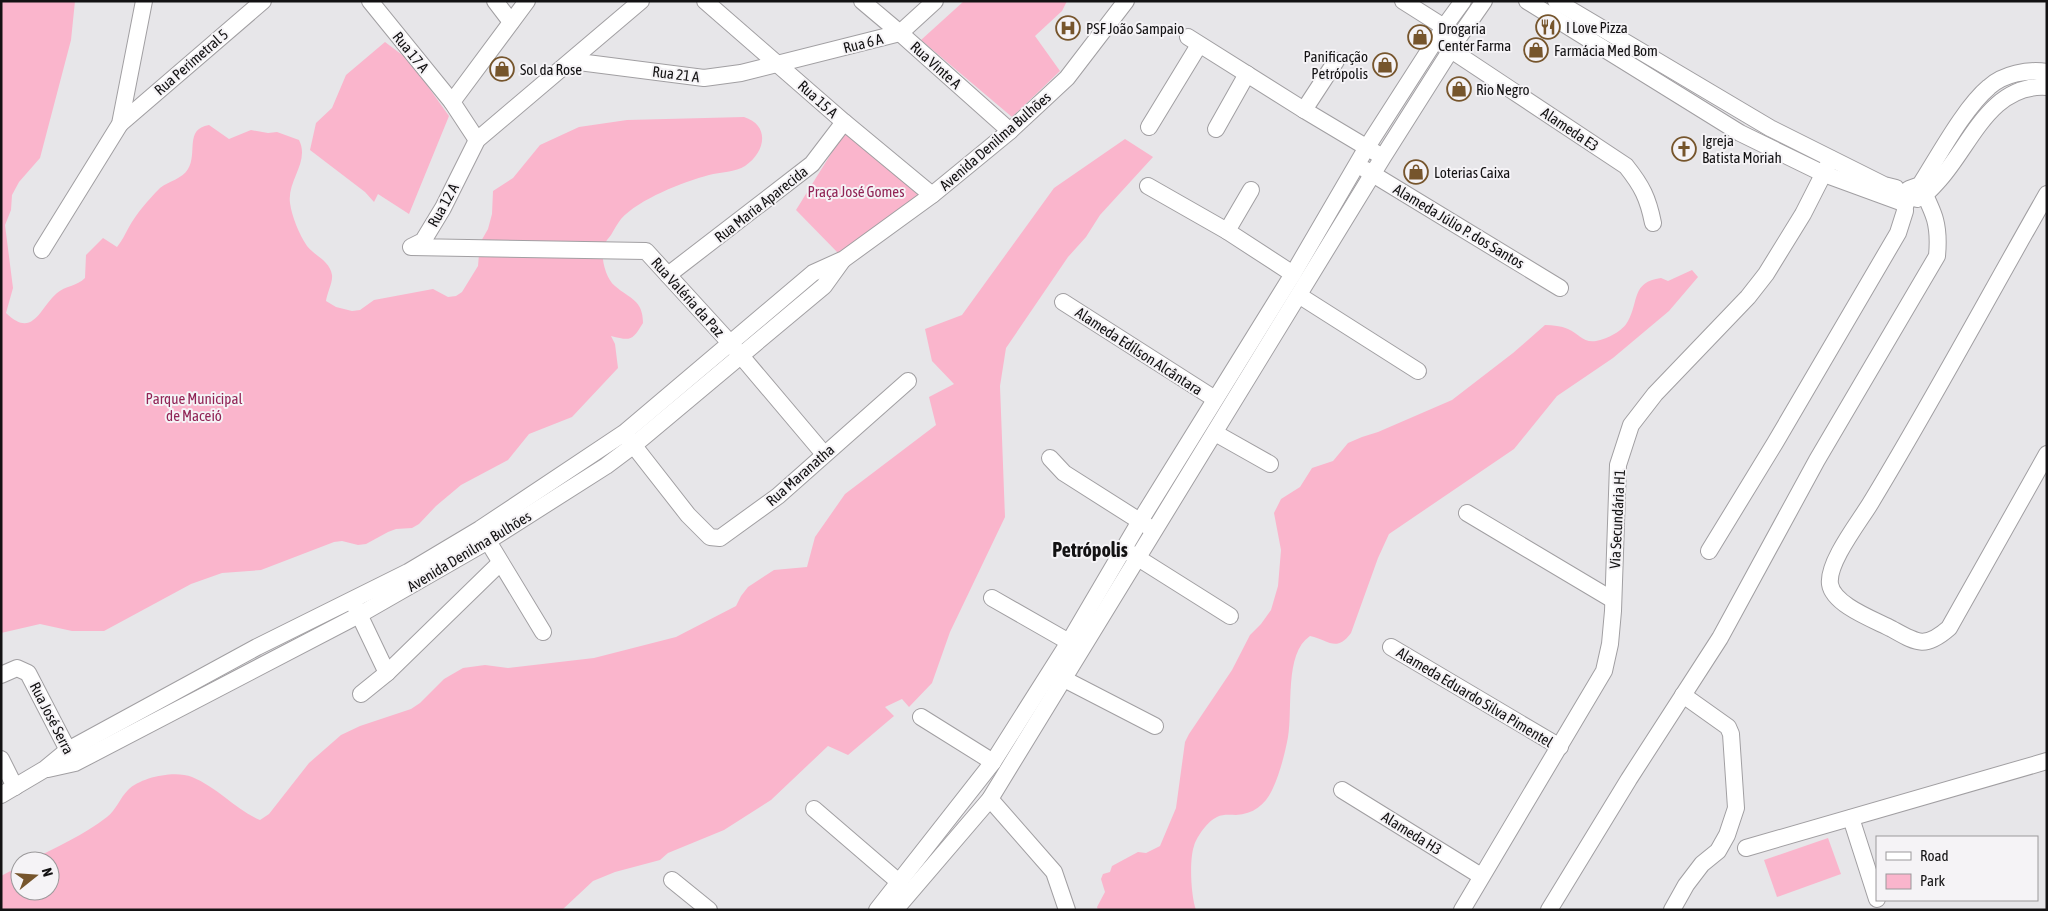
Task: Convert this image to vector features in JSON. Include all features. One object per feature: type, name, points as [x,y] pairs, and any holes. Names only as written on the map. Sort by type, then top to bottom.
[{"type":"street","points":[[42,250],[120,124],[144,1]]},
{"type":"street","name":"Rua 17 A","points":[[370,1],[452,102],[477,140]]},
{"type":"street","points":[[494,1],[511,22]]},
{"type":"street","points":[[452,102],[527,1]]},
{"type":"street","name":"Rua 12 A","points":[[641,1],[477,140],[443,208],[428,233],[423,241],[411,247],[646,251]]},
{"type":"street","name":"Rua 15 A","points":[[706,1],[844,122],[932,195]]},
{"type":"street","name":"Rua Vinte A","points":[[862,1],[1010,131]]},
{"type":"street","name":"Rua 6 A","points":[[779,64],[900,33],[935,1]]},
{"type":"street","name":"Alameda E3","points":[[1403,1],[1440,33],[1626,166],[1640,184],[1649,200],[1653,223]]},
{"type":"street","points":[[877,910],[993,762],[1069,642],[1140,521],[1293,274],[1367,147],[1440,33],[1463,1]]},
{"type":"street","points":[[895,910],[990,799],[1300,296],[1383,157],[1455,43],[1484,1]]},
{"type":"street","points":[[1527,1],[1740,133],[1824,174],[1904,197],[1922,190],[1945,173],[1989,112],[2002,100],[2018,90],[2034,86],[2047,87]]},
{"type":"street","points":[[1556,1],[1770,128],[1884,185],[1904,197]]},
{"type":"street","name":"Rua Perimetral 5","points":[[120,124],[252,4]]},
{"type":"street","name":"Avenida Denilma Bulhões","points":[[8,791],[71,756],[359,614],[484,535],[629,439],[735,350],[813,273],[844,259],[932,195],[1010,131],[1067,78],[1118,4]]},
{"type":"street","points":[[1149,127],[1194,41],[1383,157]]},
{"type":"street","name":"Rua 21 A","points":[[571,61],[704,78],[741,74],[779,64]]},
{"type":"street","points":[[1304,110],[1336,61]]},
{"type":"street","points":[[1922,190],[1972,106],[1989,86],[2011,74],[2047,72]]},
{"type":"street","points":[[1216,128],[1247,74]]},
{"type":"street","name":"Rua Maria Aparecida","points":[[668,275],[812,164],[844,122]]},
{"type":"street","name":"Via Secundária H1","points":[[1462,910],[1604,672],[1610,644],[1613,600],[1618,465],[1631,425],[1655,394],[1748,297],[1766,274],[1803,214],[1831,159]]},
{"type":"street","name":"Alameda Júlio P. dos Santos","points":[[1358,165],[1560,288]]},
{"type":"street","points":[[1148,186],[1227,231],[1293,274]]},
{"type":"street","points":[[1227,231],[1251,190]]},
{"type":"street","points":[[1549,910],[1628,779],[1720,638],[1817,460],[1937,256],[1939,234],[1936,219],[1922,190]]},
{"type":"street","points":[[2047,194],[1881,486],[1836,560],[1831,572],[1830,585],[1837,599],[1916,642],[1938,638],[1949,628],[2047,454]]},
{"type":"street","points":[[1709,551],[1775,443],[1898,233],[1906,211],[1904,197]]},
{"type":"street","name":"Rua Valéria da Paz","points":[[646,251],[735,350],[824,454]]},
{"type":"street","points":[[1300,296],[1418,371]]},
{"type":"street","name":"Alameda Edílson Alcântara","points":[[1064,302],[1215,399]]},
{"type":"street","name":"Rua Maranatha","points":[[629,439],[688,515],[710,537],[720,538],[778,496],[908,381]]},
{"type":"street","points":[[1215,433],[1270,464]]},
{"type":"street","points":[[1050,458],[1064,473],[1155,530]]},
{"type":"street","points":[[1467,513],[1613,600]]},
{"type":"street","points":[[484,535],[543,632]]},
{"type":"street","name":"Avenida Denilma Bulhões","points":[[71,756],[257,647],[484,535]]},
{"type":"street","points":[[1124,549],[1230,616]]},
{"type":"street","points":[[361,694],[387,673],[500,563]]},
{"type":"street","points":[[992,598],[1069,642]]},
{"type":"street","points":[[351,600],[387,673]]},
{"type":"street","name":"Alameda Eduardo Silva Pimentel","points":[[1391,647],[1560,747]]},
{"type":"street","name":"Rua José Serra","points":[[1,676],[17,668],[28,673],[71,756]]},
{"type":"street","points":[[1064,679],[1155,726]]},
{"type":"street","points":[[1672,910],[1686,885],[1702,864],[1718,851],[1727,835],[1736,808],[1731,734],[1728,727],[1683,695]]},
{"type":"street","points":[[921,717],[993,762]]},
{"type":"street","points":[[1,759],[8,791]]},
{"type":"street","points":[[1746,848],[2047,761]]},
{"type":"street","name":"Alameda H3","points":[[1342,790],[1481,876]]},
{"type":"street","points":[[990,799],[1054,872],[1067,910]]},
{"type":"street","points":[[814,809],[900,883]]},
{"type":"street","points":[[1851,818],[1876,896]]},
{"type":"street","points":[[672,880],[710,910]]},
{"type":"green space","name":"Parque Municipal de Maceió","points":[[1,1],[75,1],[71,40],[40,158],[19,182],[12,195],[11,210],[5,225],[13,288],[6,313],[23,323],[35,319],[57,293],[85,278],[86,255],[103,238],[117,247],[135,217],[160,188],[179,178],[188,169],[191,163],[194,136],[201,127],[209,125],[229,139],[251,130],[268,133],[277,132],[299,140],[302,156],[290,195],[292,214],[307,246],[331,270],[332,281],[326,301],[336,307],[352,311],[360,310],[374,300],[433,289],[448,297],[456,296],[462,292],[478,266],[480,243],[488,229],[492,214],[493,191],[513,178],[540,145],[579,127],[627,120],[744,117],[758,126],[761,132],[761,146],[757,154],[745,166],[737,170],[698,178],[674,187],[650,198],[621,219],[605,243],[604,263],[612,283],[635,301],[641,309],[643,323],[630,338],[623,339],[611,336],[615,344],[618,368],[572,417],[529,434],[508,460],[461,485],[436,506],[419,524],[412,528],[396,529],[388,532],[366,544],[334,542],[261,570],[222,573],[191,584],[104,631],[72,631],[40,624],[1,633]]},
{"type":"green space","points":[[964,1],[1067,1],[1062,11],[1035,36],[1060,71],[1012,117],[921,40]]},
{"type":"green space","points":[[385,42],[409,60],[449,116],[409,214],[378,194],[374,202],[365,192],[310,150],[316,123],[332,108],[346,75]]},
{"type":"green space","name":"Praça José Gomes","points":[[847,128],[922,194],[840,255],[796,210]]},
{"type":"green space","points":[[1125,139],[1153,157],[1100,215],[1086,237],[1068,257],[1006,348],[1000,386],[1005,517],[950,632],[932,683],[909,707],[902,699],[885,707],[894,716],[848,755],[828,746],[771,800],[724,830],[668,853],[660,860],[615,872],[593,881],[562,910],[1,910],[1,876],[10,871],[10,901],[60,901],[60,851],[49,851],[79,835],[110,814],[128,790],[141,781],[158,776],[177,774],[192,777],[260,820],[269,814],[309,763],[341,735],[360,726],[411,709],[420,703],[444,679],[463,668],[485,665],[508,668],[594,658],[676,637],[736,606],[748,587],[774,570],[807,567],[815,537],[845,494],[936,425],[929,397],[954,384],[932,361],[925,329],[962,315],[1054,188]]},
{"type":"green space","points":[[1692,270],[1698,277],[1669,311],[1613,358],[1557,396],[1514,449],[1389,534],[1378,558],[1351,633],[1346,639],[1332,644],[1310,636],[1302,644],[1296,655],[1293,668],[1288,737],[1276,782],[1267,799],[1259,807],[1248,813],[1217,817],[1200,833],[1192,852],[1191,869],[1196,910],[1098,910],[1097,907],[1105,892],[1101,879],[1103,874],[1110,872],[1112,866],[1138,852],[1146,853],[1160,846],[1176,808],[1185,742],[1232,670],[1250,635],[1271,610],[1278,586],[1281,550],[1274,513],[1281,499],[1300,487],[1312,468],[1333,461],[1348,443],[1452,400],[1513,353],[1545,325],[1565,328],[1588,341],[1605,338],[1626,325],[1637,294],[1645,284],[1651,280],[1661,278],[1668,281]]},
{"type":"green space","points":[[1828,838],[1841,874],[1777,897],[1764,860]]},
{"type":"place","name":"I Love Pizza","points":[[1548,27]]},
{"type":"place","name":"PSF João Sampaio","points":[[1068,28]]},
{"type":"place","name":"Drogaria Center Farma","points":[[1420,37]]},
{"type":"place","name":"Farmácia Med Bom","points":[[1536,50]]},
{"type":"place","name":"Panificação Petrópolis","points":[[1385,65]]},
{"type":"place","name":"Sol da Rose","points":[[502,69]]},
{"type":"place","name":"Rio Negro","points":[[1459,89]]},
{"type":"place","name":"Igreja Batista Moriah","points":[[1684,149]]},
{"type":"place","name":"Loterias Caixa","points":[[1416,172]]},
{"type":"district","name":"Petrópolis","points":[[1090,549]]}]
